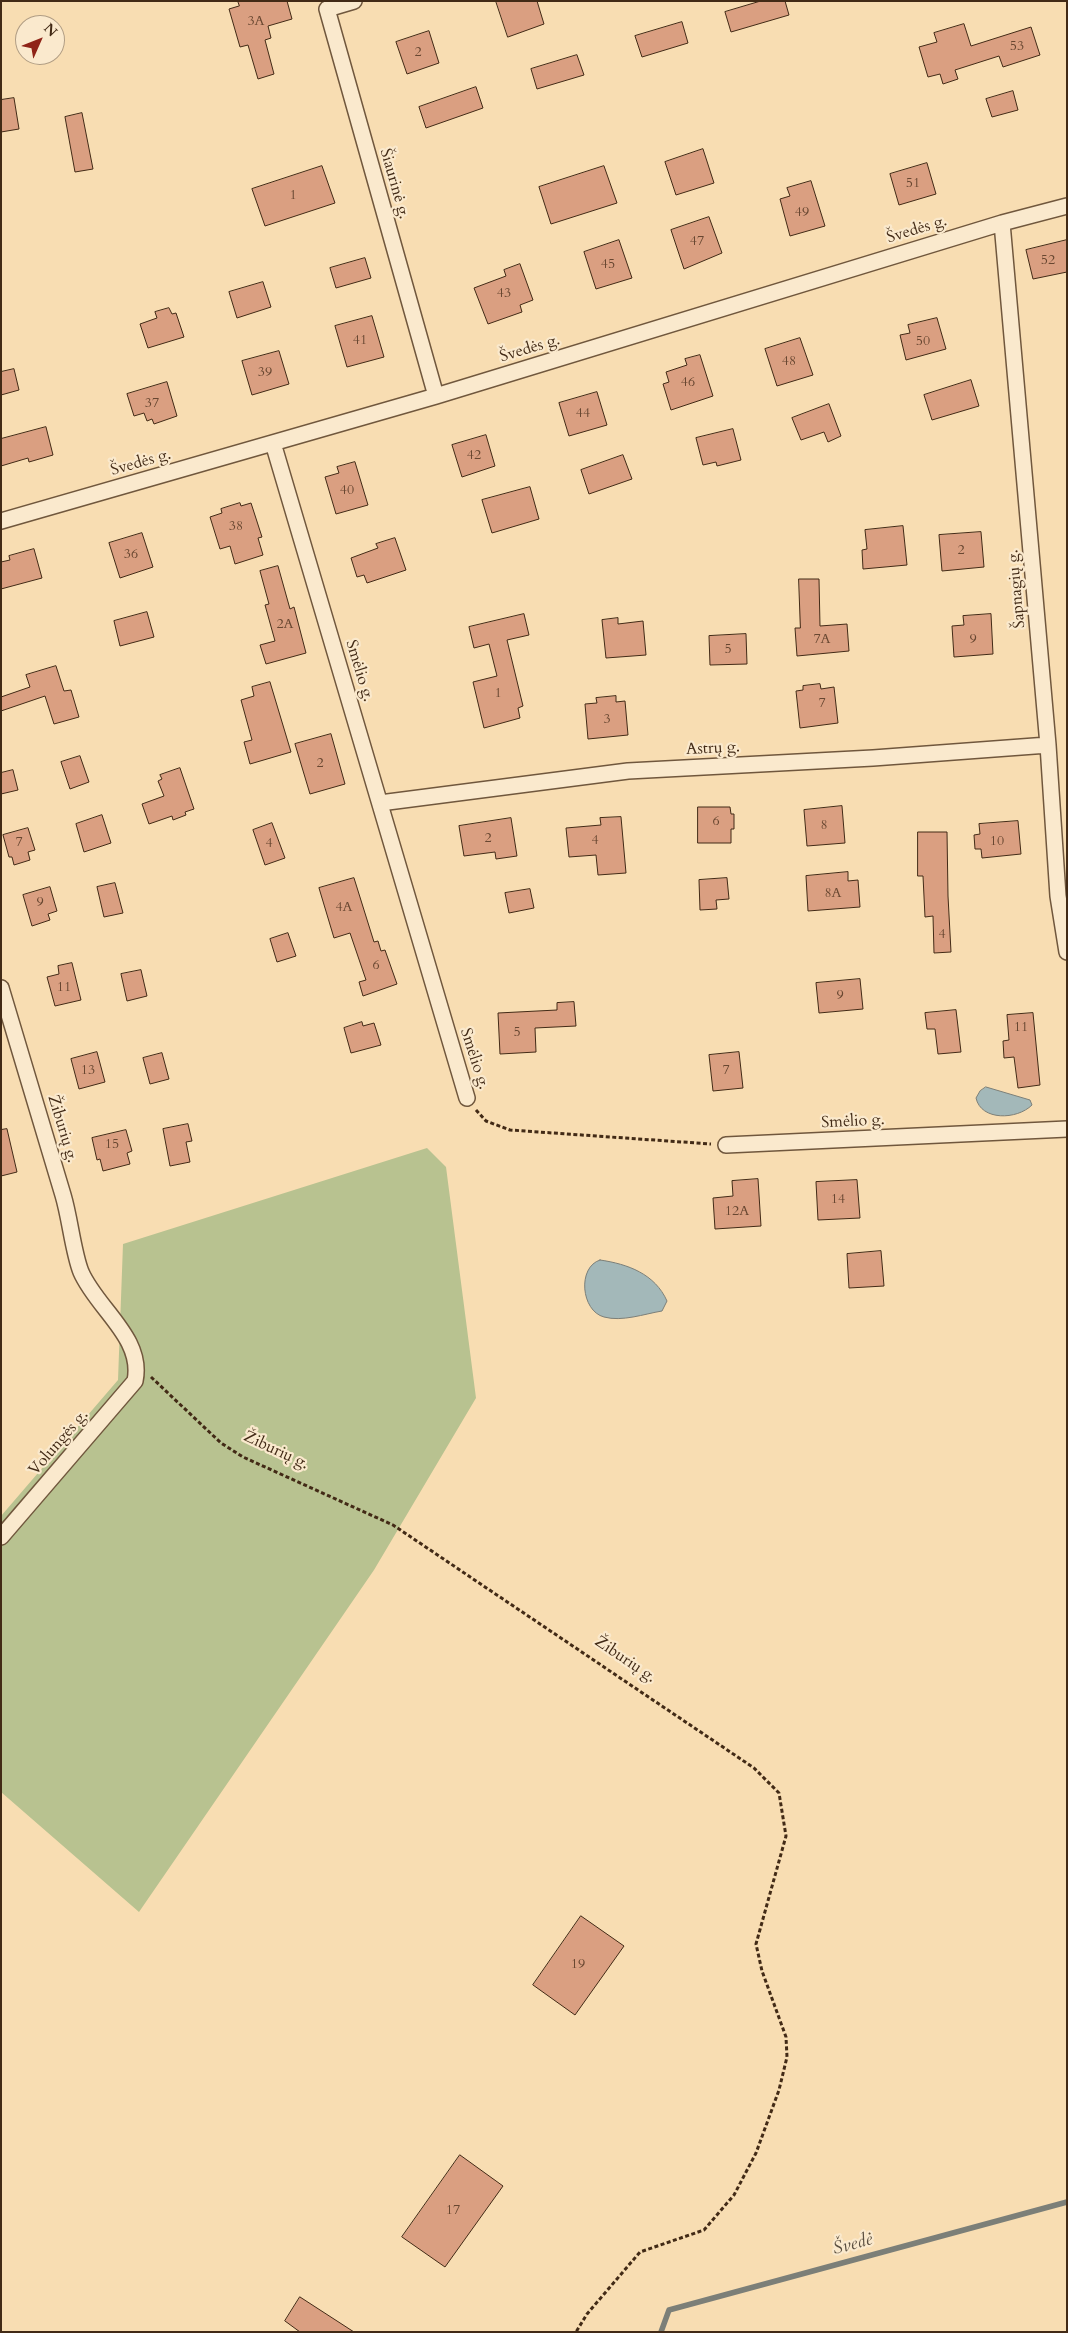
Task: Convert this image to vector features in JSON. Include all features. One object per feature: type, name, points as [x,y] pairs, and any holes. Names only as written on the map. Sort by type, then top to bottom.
[{"type":"street","name":"Šiaurinė g.","points":[[354,1],[327,9],[436,396]]},
{"type":"street","name":"Švedės g.","points":[[1,521],[436,396],[1002,223],[1067,206]]},
{"type":"street","name":"Šapnagių g.","points":[[1002,223],[1048,745],[1058,896],[1067,952]]},
{"type":"street","name":"Smėlio g.","points":[[273,443],[467,1098]]},
{"type":"street","name":"Astrų g.","points":[[380,802],[628,771],[873,758],[1048,745]]},
{"type":"street","name":"Žiburių g.","points":[[1,988],[64,1197],[81,1272],[127,1338],[136,1355],[138,1368]]},
{"type":"street","name":"Smėlio g.","points":[[726,1145],[1067,1129]]},
{"type":"street","name":"Volungės g.","points":[[1,1537],[135,1381],[138,1368]]},
{"type":"path","name":"Smėlio g.","points":[[467,1098],[486,1121],[510,1130],[726,1145]]},
{"type":"path","name":"Žiburių g.","points":[[138,1368],[153,1378],[221,1443],[242,1457],[393,1525],[754,1768],[779,1793],[786,1836],[756,1944],[762,1971],[786,2037],[787,2057],[779,2090],[756,2153],[734,2195],[704,2230],[640,2252],[587,2314],[576,2332]]},
{"type":"green space","points":[[427,1148],[446,1167],[476,1398],[374,1570],[139,1912],[1,1792],[1,1516],[118,1380],[123,1244]]},
{"type":"shaded area","points":[[986,1087],[1030,1100],[1032,1105],[1018,1113],[1000,1116],[992,1114],[979,1106],[976,1098],[980,1091]]},
{"type":"shaded area","points":[[600,1260],[621,1264],[648,1277],[662,1292],[667,1301],[662,1311],[618,1319],[604,1317],[596,1313],[590,1307],[587,1298],[585,1280],[593,1264]]},
{"type":"building","points":[[238,1],[287,1],[292,19],[268,26],[271,38],[265,40],[274,74],[258,79],[248,45],[240,47],[229,9],[239,6]]},
{"type":"building","points":[[496,1],[537,1],[544,24],[508,37]]},
{"type":"building","points":[[761,1],[785,1],[789,15],[731,32],[725,12]]},
{"type":"building","points":[[682,22],[688,43],[642,57],[635,36]]},
{"type":"building","points":[[964,24],[971,46],[1031,27],[1040,55],[1003,67],[999,56],[955,70],[958,79],[943,84],[940,74],[928,77],[919,47],[937,42],[934,33]]},
{"type":"building","points":[[429,31],[439,63],[407,74],[396,42]]},
{"type":"building","points":[[577,55],[584,75],[537,89],[531,69]]},
{"type":"building","points":[[476,87],[483,108],[426,128],[419,107]]},
{"type":"building","points":[[1013,91],[1018,110],[992,117],[986,99]]},
{"type":"building","points":[[14,98],[19,129],[1,132],[1,100]]},
{"type":"building","points":[[82,113],[93,169],[75,172],[65,117]]},
{"type":"building","points":[[703,149],[714,183],[676,195],[665,162]]},
{"type":"building","points":[[927,163],[936,194],[899,205],[890,174]]},
{"type":"building","points":[[322,166],[335,203],[265,226],[252,189]]},
{"type":"building","points":[[604,166],[617,203],[551,224],[539,187]]},
{"type":"building","points":[[811,181],[825,226],[790,236],[780,199],[790,196],[787,188]]},
{"type":"building","points":[[709,217],[722,253],[684,269],[671,230]]},
{"type":"building","points":[[619,240],[632,278],[596,289],[584,252]]},
{"type":"building","points":[[1067,240],[1067,272],[1033,279],[1026,250]]},
{"type":"building","points":[[365,258],[371,278],[336,288],[330,268]]},
{"type":"building","points":[[520,264],[533,300],[520,305],[522,312],[488,324],[474,288],[506,276],[504,270]]},
{"type":"building","points":[[263,282],[271,307],[237,318],[229,292]]},
{"type":"building","points":[[169,308],[172,314],[176,313],[184,337],[148,348],[140,324],[157,318],[155,312]]},
{"type":"building","points":[[372,316],[384,357],[347,367],[335,326]]},
{"type":"building","points":[[937,318],[946,349],[906,360],[900,335],[910,333],[908,325]]},
{"type":"building","points":[[800,338],[813,375],[777,386],[765,349]]},
{"type":"building","points":[[279,351],[289,384],[252,395],[242,361]]},
{"type":"building","points":[[700,355],[713,396],[671,410],[663,384],[669,382],[666,372],[687,365],[685,359]]},
{"type":"building","points":[[14,369],[19,390],[1,395],[1,372]]},
{"type":"building","points":[[971,380],[979,406],[932,420],[924,395]]},
{"type":"building","points":[[167,382],[177,416],[154,424],[152,419],[147,421],[144,413],[134,416],[127,394]]},
{"type":"building","points":[[597,392],[607,425],[569,436],[559,403]]},
{"type":"building","points":[[829,404],[841,436],[828,442],[824,432],[801,440],[792,418]]},
{"type":"building","points":[[46,427],[53,455],[29,462],[28,458],[1,466],[1,439]]},
{"type":"building","points":[[733,429],[741,460],[717,466],[716,462],[703,465],[696,438]]},
{"type":"building","points":[[486,435],[495,466],[462,477],[452,445]]},
{"type":"building","points":[[623,455],[632,479],[589,494],[581,470]]},
{"type":"building","points":[[355,462],[368,505],[336,514],[325,477],[339,473],[337,467]]},
{"type":"building","points":[[530,487],[539,519],[492,533],[482,500]]},
{"type":"building","points":[[240,503],[241,506],[251,503],[262,537],[258,538],[263,555],[235,564],[230,546],[220,549],[210,517],[222,513],[221,509]]},
{"type":"building","points":[[903,526],[907,565],[863,569],[862,550],[867,549],[865,530]]},
{"type":"building","points":[[981,532],[984,567],[942,571],[939,535]]},
{"type":"building","points":[[142,533],[153,567],[120,578],[109,543]]},
{"type":"building","points":[[395,538],[406,570],[367,583],[364,575],[357,577],[351,558],[378,548],[376,544]]},
{"type":"building","points":[[34,549],[42,578],[1,589],[1,562],[10,560],[9,556]]},
{"type":"building","points":[[278,566],[290,609],[294,607],[306,653],[266,664],[260,645],[275,641],[265,605],[269,604],[260,571]]},
{"type":"building","points":[[799,579],[819,579],[820,626],[847,624],[849,651],[797,656],[795,628],[800,628]]},
{"type":"building","points":[[147,612],[154,637],[120,646],[114,621]]},
{"type":"building","points":[[524,614],[529,635],[507,640],[523,706],[518,708],[520,718],[484,728],[473,682],[497,676],[489,644],[474,648],[469,627]]},
{"type":"building","points":[[991,614],[993,654],[954,657],[952,626],[964,625],[963,616]]},
{"type":"building","points":[[618,618],[618,624],[643,621],[646,655],[606,658],[602,620]]},
{"type":"building","points":[[746,634],[747,664],[710,665],[709,636]]},
{"type":"building","points":[[56,666],[64,691],[71,690],[79,717],[54,724],[45,696],[1,711],[1,697],[30,687],[26,675]]},
{"type":"building","points":[[270,682],[291,752],[250,764],[244,742],[252,740],[241,700],[254,696],[252,687]]},
{"type":"building","points":[[820,684],[821,689],[834,687],[838,723],[800,728],[796,691],[803,690],[803,686]]},
{"type":"building","points":[[616,696],[616,702],[625,701],[628,735],[588,739],[585,704],[597,703],[596,698]]},
{"type":"building","points":[[331,734],[345,784],[310,794],[295,744]]},
{"type":"building","points":[[80,756],[89,782],[70,789],[61,762]]},
{"type":"building","points":[[180,768],[194,809],[185,812],[186,815],[173,820],[172,816],[149,824],[142,804],[164,796],[158,781],[162,779],[160,775]]},
{"type":"building","points":[[13,770],[18,790],[1,794],[1,773]]},
{"type":"building","points":[[842,806],[845,843],[807,846],[804,810]]},
{"type":"building","points":[[698,807],[730,807],[731,814],[734,814],[734,829],[731,829],[731,843],[698,843]]},
{"type":"building","points":[[102,815],[111,843],[84,852],[76,824]]},
{"type":"building","points":[[621,817],[626,873],[598,875],[596,855],[569,857],[566,828],[601,825],[600,818]]},
{"type":"building","points":[[511,818],[517,856],[496,859],[495,852],[464,856],[459,826]]},
{"type":"building","points":[[1018,821],[1021,854],[982,858],[981,849],[975,849],[974,835],[980,834],[979,824]]},
{"type":"building","points":[[272,823],[285,858],[265,865],[253,830]]},
{"type":"building","points":[[28,828],[35,850],[28,852],[30,860],[14,865],[12,857],[9,857],[3,835]]},
{"type":"building","points":[[918,832],[947,832],[951,952],[934,953],[933,916],[925,917],[923,876],[918,876]]},
{"type":"building","points":[[848,872],[848,881],[858,880],[860,907],[808,911],[806,876]]},
{"type":"building","points":[[354,878],[374,942],[378,941],[381,951],[385,950],[397,984],[363,996],[359,982],[366,980],[350,933],[334,938],[319,888]]},
{"type":"building","points":[[727,878],[729,899],[716,900],[717,909],[700,910],[699,880]]},
{"type":"building","points":[[115,883],[123,913],[104,917],[97,887]]},
{"type":"building","points":[[50,887],[57,911],[48,914],[50,920],[32,926],[23,895]]},
{"type":"building","points":[[530,889],[534,908],[509,913],[505,893]]},
{"type":"building","points":[[288,933],[296,956],[277,962],[270,939]]},
{"type":"building","points":[[72,963],[81,1000],[55,1006],[47,977],[59,974],[58,966]]},
{"type":"building","points":[[141,970],[147,996],[127,1001],[121,974]]},
{"type":"building","points":[[860,979],[863,1009],[819,1013],[816,983]]},
{"type":"building","points":[[574,1002],[576,1026],[535,1028],[536,1052],[500,1054],[498,1013],[557,1010],[557,1003]]},
{"type":"building","points":[[956,1010],[961,1052],[938,1054],[935,1029],[927,1029],[925,1013]]},
{"type":"building","points":[[1033,1013],[1040,1085],[1018,1088],[1014,1057],[1004,1058],[1003,1041],[1009,1040],[1007,1015]]},
{"type":"building","points":[[362,1022],[363,1026],[374,1023],[381,1045],[351,1053],[344,1028]]},
{"type":"building","points":[[97,1052],[105,1082],[79,1089],[71,1059]]},
{"type":"building","points":[[739,1052],[743,1088],[713,1091],[709,1055]]},
{"type":"building","points":[[162,1053],[169,1079],[150,1084],[143,1058]]},
{"type":"building","points":[[188,1124],[192,1141],[186,1142],[190,1162],[170,1166],[163,1129]]},
{"type":"building","points":[[7,1129],[17,1172],[1,1176],[1,1130]]},
{"type":"building","points":[[126,1130],[132,1151],[127,1153],[130,1164],[103,1171],[100,1159],[97,1160],[92,1138]]},
{"type":"building","points":[[758,1179],[761,1226],[715,1229],[713,1198],[733,1196],[732,1181]]},
{"type":"building","points":[[857,1180],[860,1218],[818,1220],[816,1182]]},
{"type":"building","points":[[881,1251],[884,1286],[849,1288],[847,1254]]},
{"type":"building","points":[[581,1916],[624,1946],[575,2015],[533,1985]]},
{"type":"building","points":[[460,2155],[503,2186],[445,2267],[402,2237]]},
{"type":"building","points":[[300,2297],[354,2332],[300,2332],[285,2321]]},
{"type":"waterway","name":"Švedė","points":[[661,2332],[669,2310],[1067,2202]]}]
